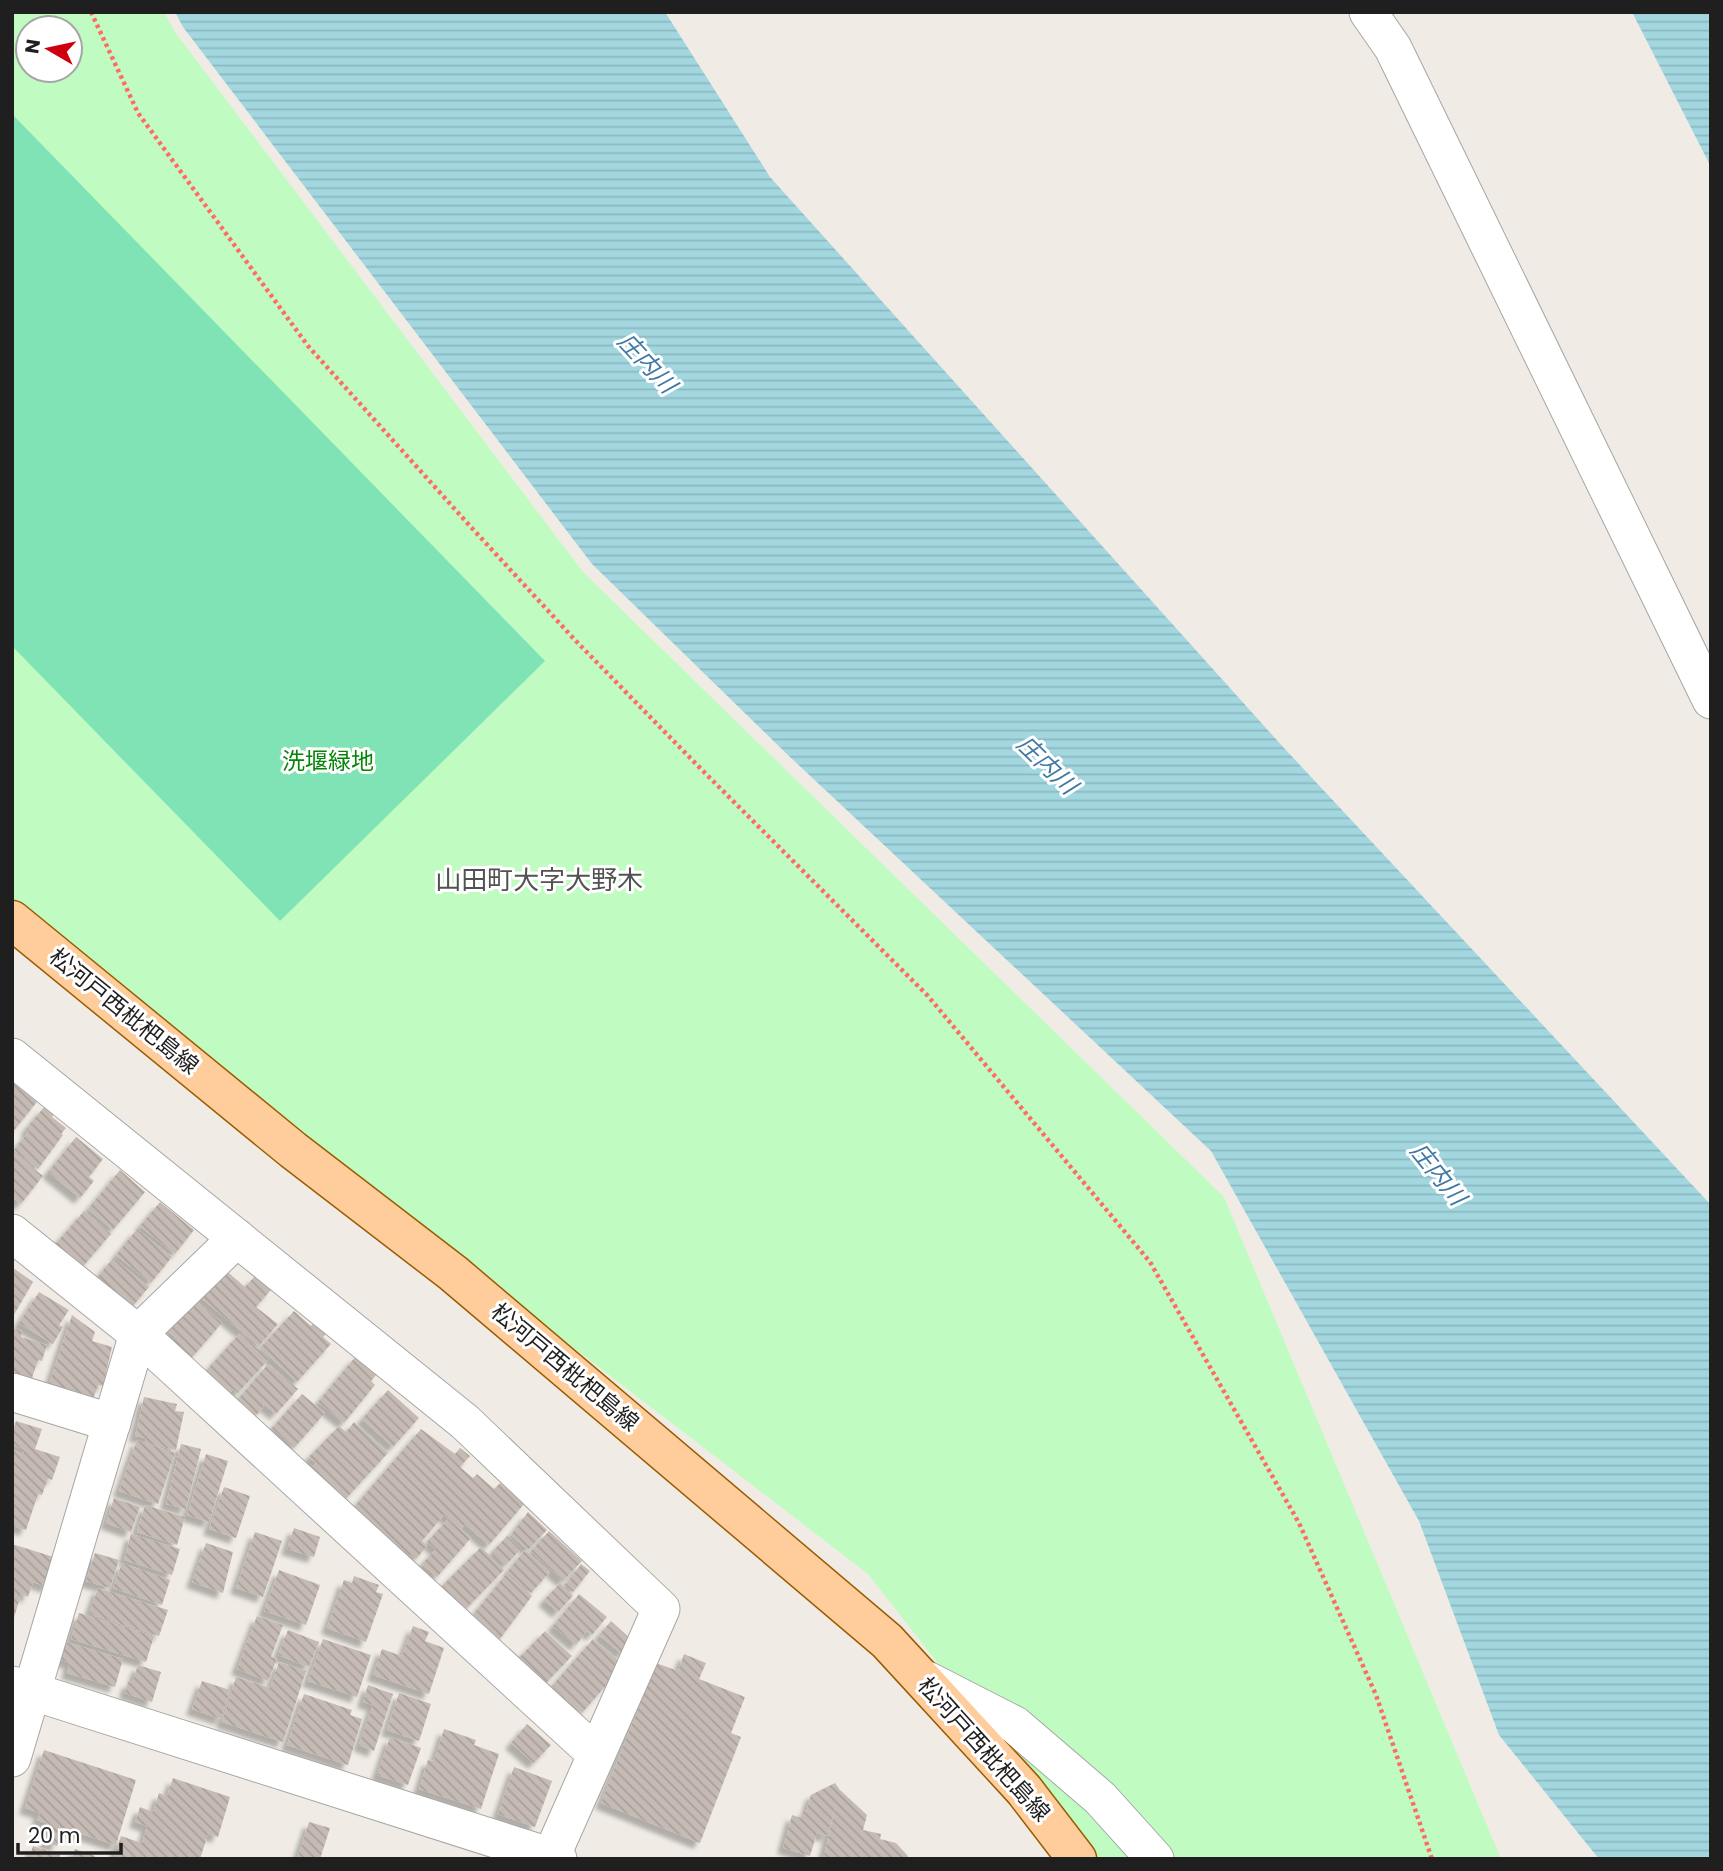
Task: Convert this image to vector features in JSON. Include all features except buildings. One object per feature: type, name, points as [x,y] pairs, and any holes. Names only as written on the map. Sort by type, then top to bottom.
[{"type":"main road","name":"松河戸西枇杷島線","points":[[12,920],[293,1150],[453,1273],[887,1641],[1024,1790],[1077,1859]]},
{"type":"street","points":[[1368,12],[1393,48],[1711,701]]},
{"type":"street","points":[[12,1057],[465,1422],[662,1609],[596,1754],[554,1858],[22,1688]]},
{"type":"street","points":[[12,1233],[138,1334],[596,1754]]},
{"type":"street","points":[[12,1758],[22,1688],[112,1423],[138,1334],[237,1238]]},
{"type":"street","points":[[12,1392],[112,1423]]},
{"type":"street","points":[[920,1677],[1015,1725],[1100,1798],[1155,1859]]},
{"type":"path","points":[[91,12],[138,113],[308,346],[575,640],[929,996],[1150,1262],[1299,1523],[1376,1695],[1432,1859]]},
{"type":"green space","name":"洗堰緑地","points":[[12,12],[164,12],[175,32],[583,572],[1224,1197],[1501,1859],[1091,1859],[868,1574],[117,997],[12,908]]},
{"type":"green space","points":[[12,114],[545,661],[280,921],[12,646]]},
{"type":"water","name":"庄内川","points":[[175,12],[665,12],[770,177],[1284,748],[1711,1205],[1711,1859],[1599,1859],[1499,1735],[1419,1521],[1211,1151],[790,757],[592,564],[183,27]]},
{"type":"water","points":[[1632,12],[1711,12],[1711,167]]},
{"type":"district","name":"山田町大字大野木","points":[[539,880]]}]
